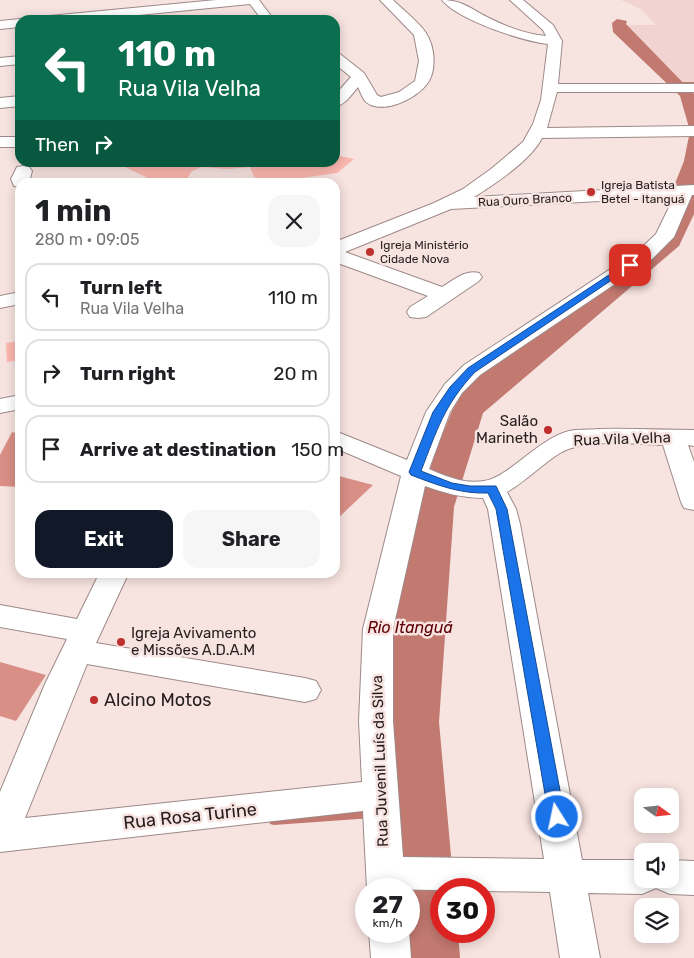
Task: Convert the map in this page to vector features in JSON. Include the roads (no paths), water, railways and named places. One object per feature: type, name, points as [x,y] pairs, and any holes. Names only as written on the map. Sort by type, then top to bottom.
[{"type":"street","points":[[102,15],[253,0],[266,15]]},
{"type":"street","points":[[340,61],[359,76],[371,98],[378,102],[389,102],[399,99],[422,82],[425,72],[424,46],[420,34],[386,0]]},
{"type":"street","points":[[448,0],[503,30],[525,38],[555,41]]},
{"type":"street","points":[[340,247],[447,204],[469,193],[497,173],[530,145],[546,113],[555,41],[548,28],[516,0]]},
{"type":"street","points":[[404,18],[432,28]]},
{"type":"street","points":[[0,25],[15,24]]},
{"type":"street","points":[[0,62],[15,60]]},
{"type":"street","points":[[340,98],[359,76]]},
{"type":"street","points":[[549,88],[693,88]]},
{"type":"street","points":[[0,103],[15,102]]},
{"type":"street","points":[[537,133],[694,131]]},
{"type":"street","points":[[0,142],[15,142]]},
{"type":"street","name":"Rua Ouro Branco","points":[[447,204],[690,190]]},
{"type":"street","name":"Rua Juvenil Luís da Silva","points":[[392,878],[380,795],[376,720],[378,629],[418,474],[438,412],[453,389],[472,370],[645,255],[664,237],[690,190]]},
{"type":"street","points":[[340,257],[444,295]]},
{"type":"street","points":[[418,312],[472,277]]},
{"type":"street","points":[[0,302],[15,299]]},
{"type":"street","points":[[0,406],[15,403]]},
{"type":"street","points":[[683,437],[694,502]]},
{"type":"street","name":"Rua Vila Velha","points":[[340,441],[449,486],[470,490],[492,489],[513,477],[551,448],[572,438],[683,437]]},
{"type":"street","points":[[492,489],[506,524],[580,958]]},
{"type":"street","points":[[0,836],[61,684],[112,578]]},
{"type":"street","points":[[0,616],[82,642],[305,690]]},
{"type":"street","name":"Rua Rosa Turine","points":[[0,836],[380,795]]},
{"type":"street","points":[[392,878],[450,873],[634,877]]},
{"type":"street","points":[[679,877],[694,878]]},
{"type":"street","points":[[389,943],[390,958]]},
{"type":"water","name":"Rio Itanguá","points":[[617,19],[627,21],[626,24],[694,94],[694,214],[679,246],[483,413],[454,507],[439,722],[453,878],[430,878],[430,943],[459,943],[460,958],[403,958],[406,943],[420,943],[420,878],[394,878],[387,572],[429,473],[435,452],[452,411],[468,383],[654,251],[681,195],[674,186],[684,161],[690,131],[680,96],[613,32],[612,23]]},
{"type":"waterway","points":[[676,83],[694,83]]},
{"type":"waterway","points":[[274,821],[372,814]]},
{"type":"place","name":"Igreja Batista Betel - Itanguá","points":[[591,192]]},
{"type":"place","name":"Igreja Ministério Cidade Nova","points":[[370,252]]},
{"type":"place","name":"Salão Marineth","points":[[548,430]]},
{"type":"place","name":"Igreja Avivamento e Missões A.D.A.M","points":[[121,642]]},
{"type":"place","name":"Alcino Motos","points":[[94,700]]}]
